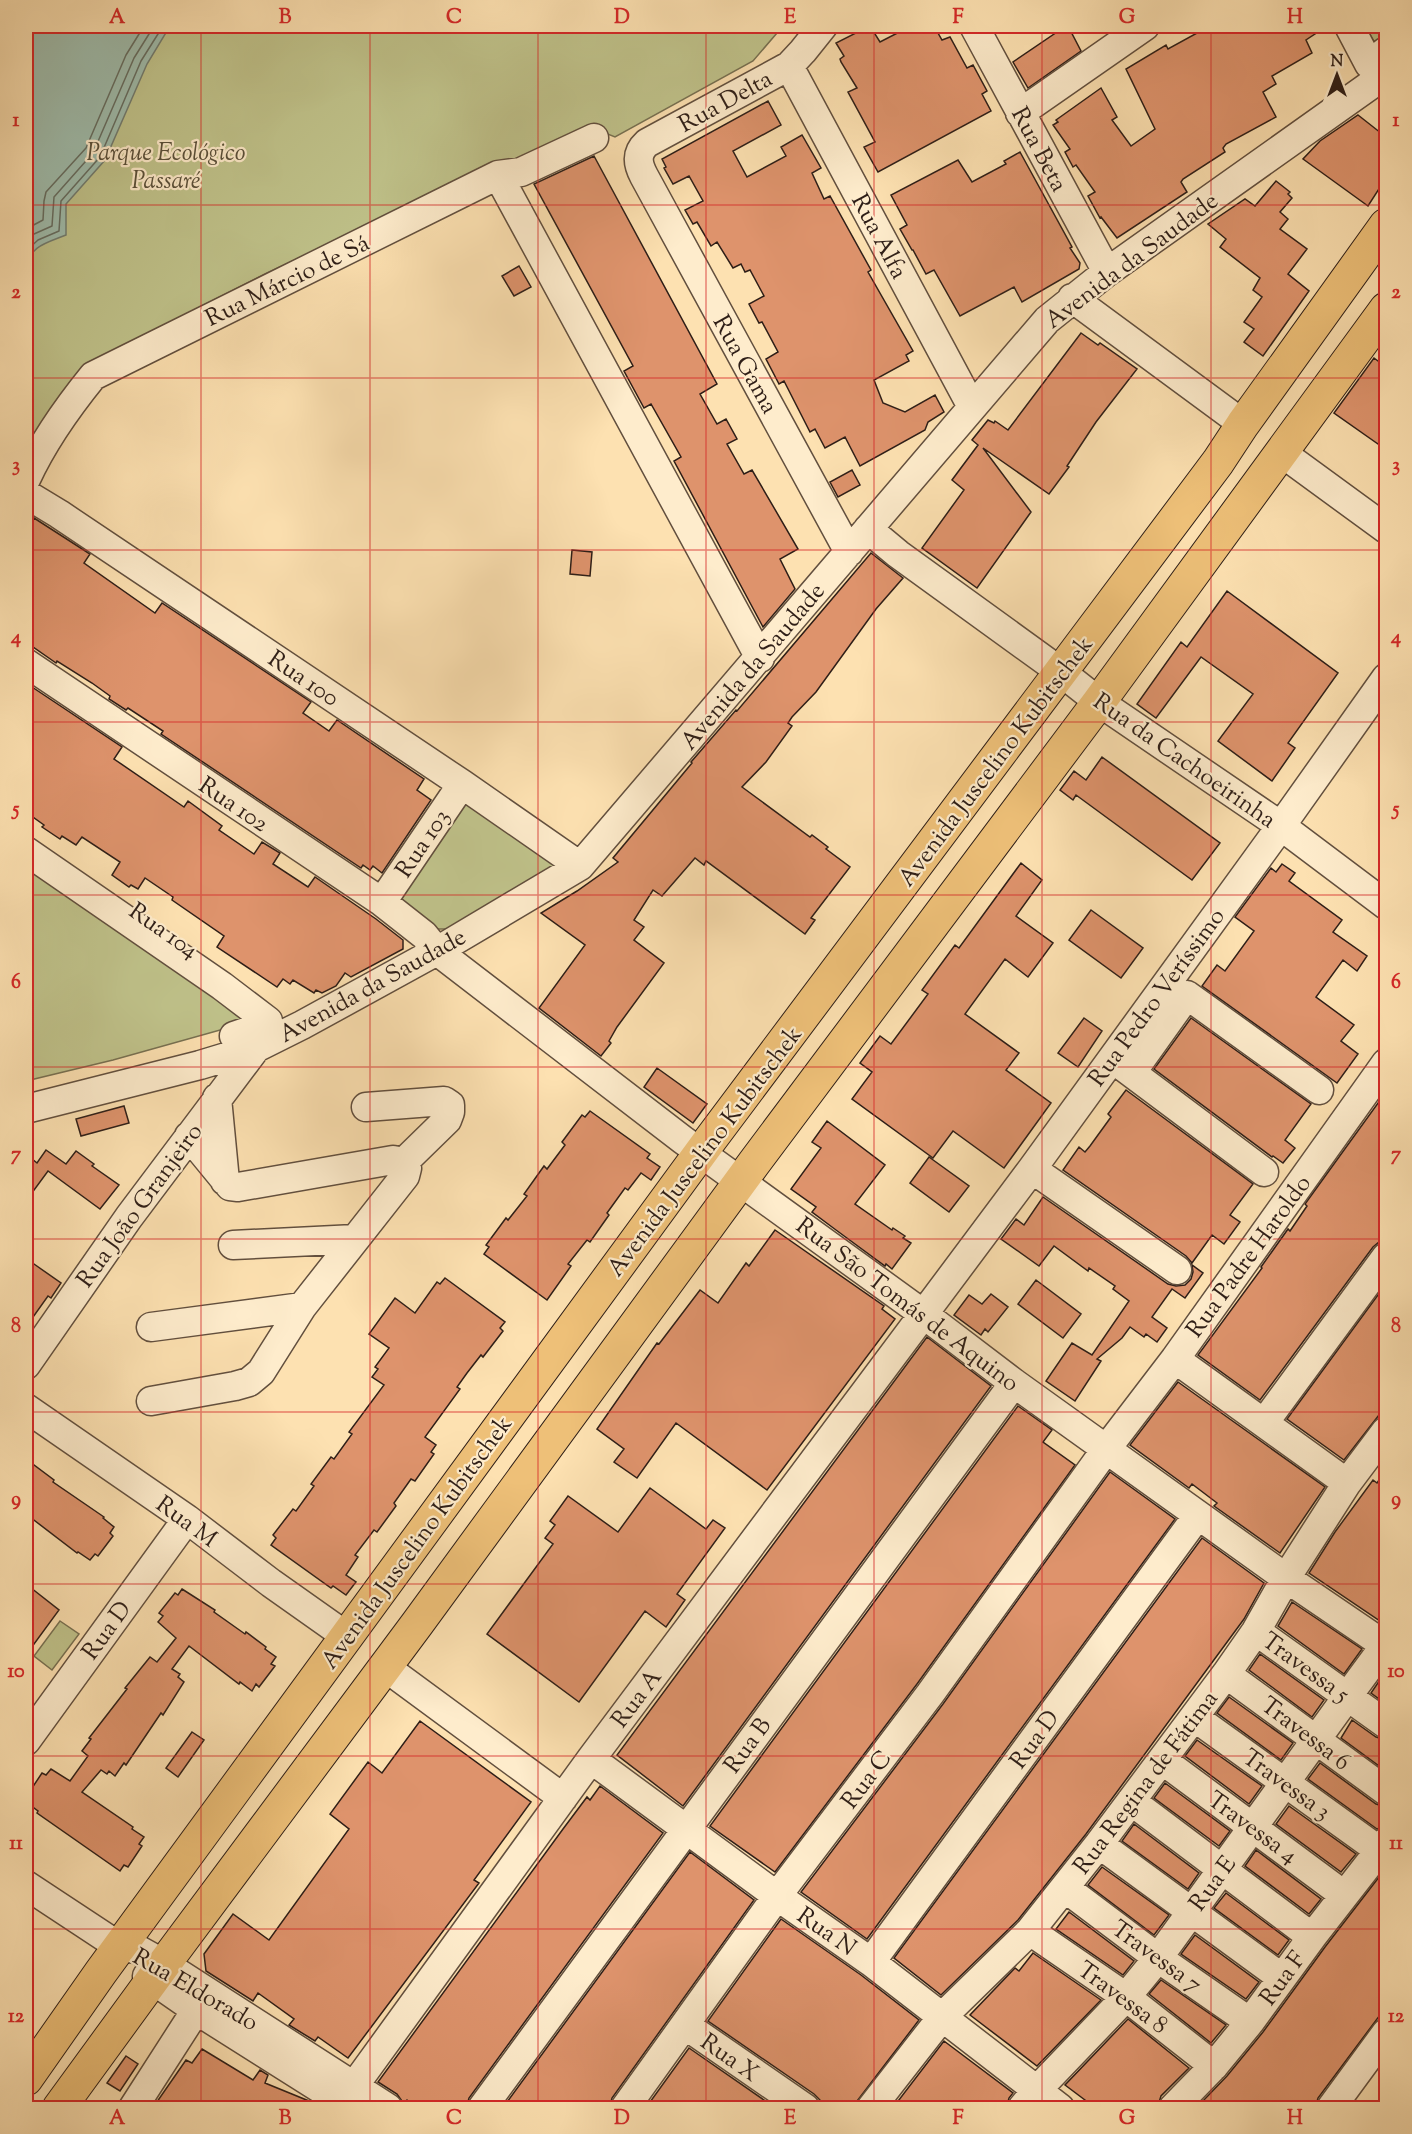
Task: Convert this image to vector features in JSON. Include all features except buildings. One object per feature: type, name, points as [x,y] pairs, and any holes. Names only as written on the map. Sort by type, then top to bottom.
[{"type":"main road","name":"Avenida Juscelino Kubitschek","points":[[26,2079],[346,1636],[701,1153],[1218,462],[1243,423],[1386,225]]},
{"type":"main road","name":"Avenida Juscelino Kubitschek","points":[[59,2109],[741,1181],[1099,702],[1386,309]]},
{"type":"street","points":[[622,143],[772,58],[785,48],[805,26]]},
{"type":"street","name":"Rua Delta","points":[[644,176],[640,167],[639,154],[647,143],[789,66],[823,26]]},
{"type":"street","name":"Rua Beta","points":[[974,26],[1107,272]]},
{"type":"street","points":[[1020,113],[1145,26]]},
{"type":"street","points":[[1349,26],[1369,64],[1386,51]]},
{"type":"street","name":"Rua Alfa","points":[[789,66],[972,407]]},
{"type":"street","name":"Avenida da Saudade","points":[[26,1110],[190,1068],[255,1048],[302,1025],[437,951],[580,866],[1047,320],[1107,272],[1386,74]]},
{"type":"street","name":"Rua Márcio de Sá","points":[[26,479],[68,408],[93,376],[498,175],[521,172],[594,138]]},
{"type":"street","points":[[498,175],[760,657]]},
{"type":"street","name":"Rua Gama","points":[[644,176],[849,552]]},
{"type":"street","points":[[1072,298],[1243,423]]},
{"type":"street","points":[[1282,453],[1386,529]]},
{"type":"street","name":"Rua 100","points":[[26,494],[462,784],[580,866]]},
{"type":"street","name":"Rua da Cachoeirinha","points":[[868,530],[1099,702],[1281,826],[1386,905]]},
{"type":"street","name":"Rua 102","points":[[26,663],[382,902],[424,935],[437,951]]},
{"type":"street","name":"Rua Pedro Veríssimo","points":[[922,1313],[1032,1169],[1122,1065],[1281,826],[1386,678]]},
{"type":"street","name":"Rua 103","points":[[382,902],[462,784]]},
{"type":"street","name":"Rua 104","points":[[26,834],[302,1025]]},
{"type":"street","points":[[26,851],[222,986],[268,1022],[249,1031],[181,1051],[26,1089]]},
{"type":"street","name":"Rua São Tomás de Aquino","points":[[437,951],[701,1153],[922,1313],[1014,1383],[1286,1578],[1386,1645]]},
{"type":"street","points":[[1264,1172],[1122,1065],[1187,995],[1319,1090]]},
{"type":"street","name":"Rua João Granjeiro","points":[[26,1365],[189,1136],[255,1048]]},
{"type":"street","name":"Rua Padre Haroldo","points":[[1107,1448],[1175,1359],[1386,1062]]},
{"type":"street","points":[[217,1098],[225,1181]]},
{"type":"street","points":[[366,1107],[444,1101],[450,1105],[447,1120],[404,1162]]},
{"type":"street","points":[[189,1136],[225,1181],[230,1186],[238,1187],[393,1160],[404,1162]]},
{"type":"street","points":[[151,1401],[249,1382],[261,1372],[302,1307],[405,1176],[407,1168],[404,1162]]},
{"type":"street","points":[[1032,1169],[1177,1270]]},
{"type":"street","points":[[233,1245],[355,1239]]},
{"type":"street","points":[[1264,1423],[1386,1257]]},
{"type":"street","points":[[151,1327],[302,1307]]},
{"type":"street","name":"Rua A","points":[[352,2097],[562,1798],[922,1313]]},
{"type":"street","points":[[1175,1359],[1347,1483]]},
{"type":"street","name":"Rua B","points":[[482,2109],[1014,1383]]},
{"type":"street","name":"Rua M","points":[[26,1408],[187,1519],[346,1636]]},
{"type":"street","name":"Rua Regina de Fátima","points":[[871,2109],[942,2017],[1030,1931],[1099,1844],[1256,1631],[1286,1578],[1347,1483],[1386,1431]]},
{"type":"street","name":"Rua C","points":[[625,2109],[777,1896],[937,1685],[1107,1448]]},
{"type":"street","name":"Rua D","points":[[871,1962],[1198,1515]]},
{"type":"street","name":"Rua D","points":[[26,1741],[187,1519]]},
{"type":"street","name":"Travessa 5","points":[[1256,1631],[1386,1725]]},
{"type":"street","name":"Rua E","points":[[1029,2100],[1126,1997],[1158,1958],[1386,1645]]},
{"type":"street","points":[[385,1667],[562,1798]]},
{"type":"street","name":"Travessa 6","points":[[1226,1674],[1386,1791]]},
{"type":"street","name":"Travessa 3","points":[[1194,1717],[1285,1784],[1383,1846]]},
{"type":"street","name":"Rua N","points":[[591,1759],[871,1962],[942,2017],[1029,2100],[1060,2109]]},
{"type":"street","name":"Travessa 4","points":[[1162,1760],[1344,1895]]},
{"type":"street","points":[[1131,1801],[1312,1937]]},
{"type":"street","points":[[1099,1844],[1282,1978]]},
{"type":"street","name":"Rua F","points":[[1173,2109],[1214,2066],[1250,2022],[1383,1846]]},
{"type":"street","name":"Rua Eldorado","points":[[26,1885],[120,1947],[128,1963],[158,1972],[352,2097]]},
{"type":"street","name":"Travessa 7","points":[[1065,1888],[1158,1958],[1250,2022]]},
{"type":"street","name":"Travessa 8","points":[[1030,1931],[1126,1997],[1214,2066]]},
{"type":"street","name":"Rua Eldorado","points":[[158,1972],[196,2010],[352,2097],[388,2109]]},
{"type":"street","points":[[133,2109],[196,2010]]},
{"type":"street","name":"Rua X","points":[[685,2025],[805,2109]]},
{"type":"street","points":[[1331,2109],[1386,2033]]},
{"type":"green space","name":"Parque Ecológico Passaré","points":[[26,26],[783,26],[753,61],[615,137],[593,128],[517,162],[491,167],[265,274],[84,366],[26,463]]},
{"type":"green space","points":[[1365,26],[1386,26],[1386,38],[1376,45]]},
{"type":"green space","points":[[471,803],[556,861],[556,873],[452,929],[436,929],[403,907],[401,890],[459,805]]},
{"type":"green space","points":[[26,859],[256,1020],[113,1060],[26,1081]]},
{"type":"green space","points":[[60,1621],[79,1634],[52,1670],[34,1656]]},
{"type":"water","points":[[29,26],[170,26],[147,64],[105,160],[66,204],[66,235],[45,243],[35,250],[26,269],[26,30]]}]
